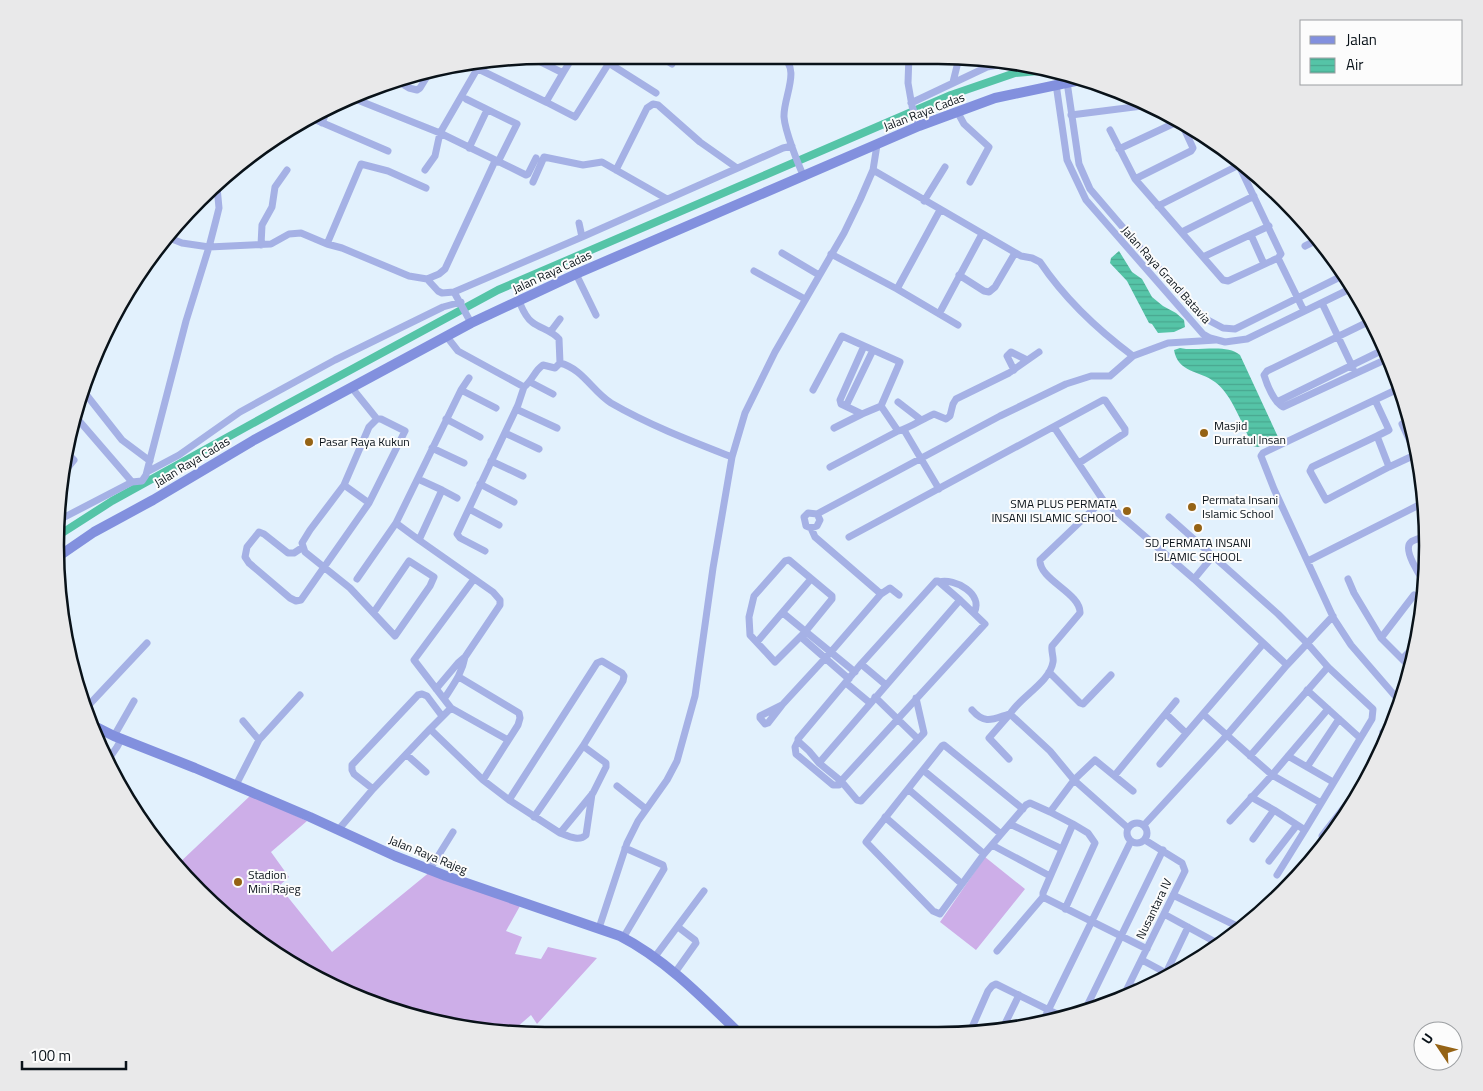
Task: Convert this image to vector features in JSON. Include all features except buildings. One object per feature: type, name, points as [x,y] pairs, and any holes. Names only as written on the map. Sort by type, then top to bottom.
[{"type":"street","points":[[545,64],[563,73]]},
{"type":"street","points":[[546,102],[568,64]]},
{"type":"street","points":[[483,68],[576,117],[608,64]]},
{"type":"street","points":[[611,64],[656,93]]},
{"type":"street","points":[[789,64],[792,73],[784,117],[802,173]]},
{"type":"street","points":[[909,64],[908,83],[918,122]]},
{"type":"street","points":[[954,82],[958,65]]},
{"type":"street","points":[[912,104],[988,67]]},
{"type":"street","points":[[425,170],[435,156],[440,133],[477,69]]},
{"type":"street","points":[[404,85],[417,90],[426,79]]},
{"type":"street","name":"Jalan Raya Cadas","points":[[64,552],[94,532],[153,500],[254,440],[471,323],[802,173],[877,144],[918,122],[958,113],[995,98],[1068,82]]},
{"type":"street","name":"Jalan Raya Grand Batavia","points":[[1062,83],[1071,115],[1079,164],[1090,189],[1206,319],[1213,324],[1223,328],[1235,329],[1338,278]]},
{"type":"street","name":"Jalan Raya Grand Batavia","points":[[1062,83],[1068,160],[1086,200],[1203,334],[1216,340]]},
{"type":"street","points":[[174,239],[209,247],[261,245],[271,244],[289,234],[301,233],[408,276],[427,279],[439,274],[445,269],[517,124],[466,99]]},
{"type":"street","points":[[358,101],[440,133],[528,175],[536,158]]},
{"type":"street","points":[[616,170],[647,108],[653,104],[658,105],[700,142],[737,168]]},
{"type":"street","points":[[1071,115],[1137,107]]},
{"type":"street","points":[[468,148],[487,110]]},
{"type":"street","points":[[958,113],[964,124],[990,147],[970,182]]},
{"type":"street","points":[[322,123],[324,117]]},
{"type":"street","points":[[317,121],[388,151]]},
{"type":"street","points":[[1119,149],[1173,125]]},
{"type":"street","points":[[1110,130],[1135,179],[1203,257],[1224,280],[1228,281],[1281,256],[1281,251],[1244,174]]},
{"type":"street","points":[[1135,179],[1191,151],[1192,148],[1185,132]]},
{"type":"street","points":[[599,928],[625,848],[646,809],[667,780],[677,761],[695,696],[716,550],[732,457],[745,413],[775,352],[852,216],[873,170],[877,144]]},
{"type":"street","points":[[427,279],[438,291],[454,292],[737,168],[793,149]]},
{"type":"street","points":[[533,182],[544,157],[583,165],[602,162],[668,199]]},
{"type":"street","points":[[327,244],[361,164],[388,171],[426,188]]},
{"type":"street","points":[[924,201],[945,167]]},
{"type":"street","points":[[1158,206],[1236,167]]},
{"type":"street","points":[[261,245],[262,225],[272,207],[275,187],[287,170]]},
{"type":"street","points":[[873,170],[1015,253],[1040,262],[1073,302],[1103,334],[1133,356]]},
{"type":"street","points":[[65,517],[132,482],[142,481],[146,475],[186,321],[219,208],[217,194]]},
{"type":"street","points":[[1182,232],[1254,196]]},
{"type":"street","points":[[897,290],[940,210]]},
{"type":"street","points":[[579,223],[582,237]]},
{"type":"street","points":[[1203,257],[1269,226]]},
{"type":"street","points":[[938,314],[982,234]]},
{"type":"street","points":[[1251,235],[1264,264]]},
{"type":"street","points":[[1305,246],[1312,242]]},
{"type":"street","points":[[782,253],[819,275]]},
{"type":"street","points":[[959,275],[984,291],[989,292],[995,287],[1015,253]]},
{"type":"street","points":[[831,254],[958,325]]},
{"type":"street","points":[[1278,258],[1304,311]]},
{"type":"street","points":[[754,271],[805,299]]},
{"type":"street","points":[[576,274],[596,315]]},
{"type":"street","points":[[817,514],[1000,416],[1066,384],[1091,376],[1110,376],[1133,356],[1168,343],[1216,340],[1233,342],[1247,338],[1346,291]]},
{"type":"street","points":[[454,292],[470,321]]},
{"type":"street","points":[[485,551],[460,538],[457,534],[527,385],[540,366],[555,368],[560,363],[560,341],[551,331],[532,322],[526,316],[519,301]]},
{"type":"street","points":[[1322,303],[1356,374]]},
{"type":"street","points":[[146,475],[179,455],[240,412],[336,360],[435,311],[463,307]]},
{"type":"street","points":[[502,309],[496,307],[450,332],[447,337],[458,350],[527,385],[553,394]]},
{"type":"street","points":[[1189,318],[1198,310]]},
{"type":"street","points":[[551,331],[560,319]]},
{"type":"street","points":[[1365,323],[1265,373],[1267,383],[1277,402],[1284,407],[1383,361]]},
{"type":"street","points":[[813,390],[841,337],[844,336],[900,361],[901,363],[881,406],[834,428]]},
{"type":"street","points":[[862,414],[841,404],[840,400],[864,346]]},
{"type":"street","points":[[846,406],[873,350]]},
{"type":"street","points":[[1014,370],[1008,356],[1011,352],[1027,360]]},
{"type":"street","points":[[830,467],[920,419],[934,414],[946,419],[950,416],[956,399],[1014,370],[1039,352]]},
{"type":"street","points":[[1277,402],[1379,352]]},
{"type":"street","points":[[560,363],[578,371],[611,403],[686,439],[732,457]]},
{"type":"street","points":[[357,579],[396,523],[434,441],[469,378]]},
{"type":"street","points":[[303,547],[294,553],[288,553],[259,532],[247,547],[245,557],[253,567],[294,600],[301,600],[369,503],[405,431],[382,419],[377,419],[352,388]]},
{"type":"street","points":[[461,390],[496,408]]},
{"type":"street","points":[[1394,391],[1263,453],[1261,456],[1274,489],[1333,616],[1351,645],[1395,696]]},
{"type":"street","points":[[87,396],[122,440],[150,461]]},
{"type":"street","points":[[849,537],[1103,400],[1107,402],[1125,432],[1078,463]]},
{"type":"street","points":[[1375,400],[1389,430]]},
{"type":"street","points":[[898,402],[920,419]]},
{"type":"street","points":[[881,406],[901,430],[939,489]]},
{"type":"street","points":[[516,408],[557,428]]},
{"type":"street","points":[[374,612],[409,560],[434,577],[430,586],[395,636],[350,588],[303,547],[302,543],[344,484],[369,428],[377,419]]},
{"type":"street","points":[[446,419],[480,437]]},
{"type":"street","points":[[80,422],[132,482]]},
{"type":"street","points":[[1405,430],[1402,424],[1312,467],[1310,472],[1326,500],[1389,466],[1411,457]]},
{"type":"street","points":[[1054,427],[1103,500],[1194,579],[1287,665]]},
{"type":"street","points":[[505,433],[539,449]]},
{"type":"street","points":[[1377,436],[1389,466]]},
{"type":"street","points":[[432,448],[464,463]]},
{"type":"street","points":[[491,461],[523,476]]},
{"type":"street","points":[[418,479],[457,498]]},
{"type":"street","points":[[344,484],[369,503]]},
{"type":"street","points":[[480,484],[514,502]]},
{"type":"street","points":[[419,540],[442,490]]},
{"type":"street","points":[[1009,759],[989,738],[1010,714],[1015,705],[1038,685],[1049,672],[1053,662],[1052,646],[1078,617],[1080,609],[1076,602],[1041,568],[1040,560],[1103,500]]},
{"type":"street","points":[[1308,560],[1417,506]]},
{"type":"street","points":[[469,509],[500,525]]},
{"type":"street","points":[[811,528],[817,526],[820,520],[817,514],[811,512],[804,517],[804,523],[811,528],[815,537],[881,594]]},
{"type":"street","points":[[1169,517],[1278,614],[1328,667],[1373,709],[1372,718],[1276,875]]},
{"type":"street","points":[[396,523],[496,595],[500,600],[500,606],[465,657],[436,689]]},
{"type":"street","points":[[1418,573],[1408,549],[1410,542],[1419,539]]},
{"type":"street","points":[[1194,579],[1213,556]]},
{"type":"street","points":[[787,560],[832,596],[832,599],[803,635],[775,662],[749,632],[749,617],[756,593],[787,560]]},
{"type":"street","points":[[474,579],[414,660],[451,708],[508,740]]},
{"type":"street","points":[[757,642],[811,579]]},
{"type":"street","points":[[1348,579],[1354,593],[1381,638],[1405,662]]},
{"type":"street","points":[[939,582],[985,624],[896,719],[839,785],[833,784],[796,754],[795,747],[800,736],[934,582],[938,581],[950,582],[968,591],[977,602],[974,613]]},
{"type":"street","points":[[782,705],[881,594],[890,588],[899,595]]},
{"type":"street","points":[[1381,638],[1414,595]]},
{"type":"street","points":[[819,763],[960,600]]},
{"type":"street","points":[[783,613],[803,635],[827,656],[848,681],[918,739]]},
{"type":"street","points":[[1144,825],[1333,616]]},
{"type":"street","points":[[90,703],[147,643]]},
{"type":"street","points":[[1160,764],[1263,644]]},
{"type":"street","points":[[1402,659],[1406,654]]},
{"type":"street","points":[[827,656],[855,672]]},
{"type":"street","points":[[444,699],[459,678],[465,657]]},
{"type":"street","points":[[509,800],[597,663],[602,661],[622,674],[624,679],[583,746],[534,817]]},
{"type":"street","points":[[861,664],[886,685]]},
{"type":"street","points":[[1250,756],[1328,667]]},
{"type":"street","points":[[1049,672],[1082,704],[1111,675]]},
{"type":"street","points":[[459,678],[519,713],[518,725],[483,780]]},
{"type":"street","points":[[1307,690],[1360,738]]},
{"type":"street","points":[[236,785],[259,740],[300,695]]},
{"type":"street","points":[[373,789],[354,774],[352,765],[418,695],[427,696],[442,716]]},
{"type":"street","points":[[798,741],[819,763],[841,781],[857,800],[861,801],[924,733],[916,698]]},
{"type":"street","points":[[111,756],[118,747],[118,737],[134,701]]},
{"type":"street","points":[[1115,775],[1176,701]]},
{"type":"street","points":[[340,830],[373,789],[451,708]]},
{"type":"street","points":[[1230,821],[1328,709]]},
{"type":"street","points":[[972,710],[982,720],[988,721],[1010,714]]},
{"type":"street","points":[[1010,714],[1050,751],[1074,780],[1128,828]]},
{"type":"street","points":[[1166,714],[1186,733]]},
{"type":"street","points":[[1203,714],[1272,775],[1321,802]]},
{"type":"street","points":[[1307,767],[1339,719]]},
{"type":"street","points":[[243,721],[259,740]]},
{"type":"street","name":"Jalan Raya Rajeg","points":[[99,728],[340,830],[394,856],[623,938],[654,958],[674,974],[707,1002],[732,1027]]},
{"type":"street","points":[[430,729],[483,780],[509,800],[560,833],[572,838],[581,839],[586,835],[592,793]]},
{"type":"street","points":[[560,833],[592,793],[605,771],[606,762],[583,746]]},
{"type":"street","points":[[1023,809],[946,746],[942,746],[866,842],[938,914],[942,912],[984,854],[1030,803],[1088,833],[1095,844],[1065,909]]},
{"type":"street","points":[[407,755],[426,772]]},
{"type":"street","points":[[1288,756],[1333,782]]},
{"type":"street","points":[[1050,812],[1074,780],[1095,760],[1133,791]]},
{"type":"street","points":[[923,770],[1001,834]]},
{"type":"street","points":[[617,786],[646,809]]},
{"type":"street","points":[[908,789],[984,854]]},
{"type":"street","points":[[1251,798],[1305,830]]},
{"type":"street","points":[[1253,839],[1274,810]]},
{"type":"street","points":[[885,817],[962,884]]},
{"type":"street","points":[[1138,823],[1144,825],[1148,832],[1145,840],[1138,844],[1131,842],[1127,833],[1128,828],[1138,823]]},
{"type":"street","points":[[1010,824],[1062,849]]},
{"type":"street","points":[[997,951],[1043,897],[1050,876],[1073,824]]},
{"type":"street","points":[[1269,861],[1297,825]]},
{"type":"street","points":[[430,869],[453,832]]},
{"type":"street","name":"Nusantara IV","points":[[1128,988],[1185,871],[1182,863],[1145,840]]},
{"type":"street","points":[[1046,1015],[1131,842]]},
{"type":"street","points":[[992,845],[1050,876]]},
{"type":"street","points":[[623,938],[664,869],[663,865],[625,848]]},
{"type":"street","points":[[1088,1003],[1163,850]]},
{"type":"street","points":[[654,958],[704,891]]},
{"type":"street","points":[[1173,895],[1235,925]]},
{"type":"street","points":[[1043,897],[1147,949]]},
{"type":"street","points":[[1164,914],[1213,941]]},
{"type":"street","points":[[674,974],[696,943],[695,940],[678,927]]},
{"type":"street","points":[[1169,968],[1188,927]]},
{"type":"street","points":[[1142,960],[1163,971]]},
{"type":"street","points":[[973,1026],[988,991],[996,984],[1055,1013]]},
{"type":"street","points":[[1006,1022],[1019,996]]},
{"type":"shaded area","points":[[251,795],[307,821],[271,852],[289,877],[279,886],[332,952],[431,871],[520,906],[506,931],[522,937],[515,954],[541,959],[548,947],[597,958],[537,1024],[531,1015],[518,1026],[514,1026],[452,1018],[421,1011],[361,991],[305,963],[252,928],[228,908],[181,861]]},
{"type":"shaded area","points":[[985,857],[1025,889],[976,950],[940,922]]},
{"type":"water","points":[[1119,251],[1132,272],[1142,279],[1152,297],[1184,320],[1185,327],[1174,332],[1158,333],[1152,324],[1149,323],[1127,281],[1110,263],[1111,258]]},
{"type":"water","points":[[1180,348],[1227,349],[1240,355],[1278,437],[1258,447],[1253,446],[1227,394],[1209,378],[1190,370],[1180,363],[1174,350]]},
{"type":"waterway","points":[[64,532],[112,501],[498,290],[951,95],[1015,73],[1025,72]]},
{"type":"place","name":"Masjid Durratul Insan","points":[[1204,433]]},
{"type":"place","name":"Pasar Raya Kukun","points":[[309,442]]},
{"type":"place","name":"Permata Insani Islamic School","points":[[1192,507]]},
{"type":"place","name":"SMA PLUS PERMATA INSANI ISLAMIC SCHOOL","points":[[1127,511]]},
{"type":"place","name":"SD PERMATA INSANI ISLAMIC SCHOOL","points":[[1198,528]]},
{"type":"place","name":"Stadion Mini Rajeg","points":[[238,882]]}]
